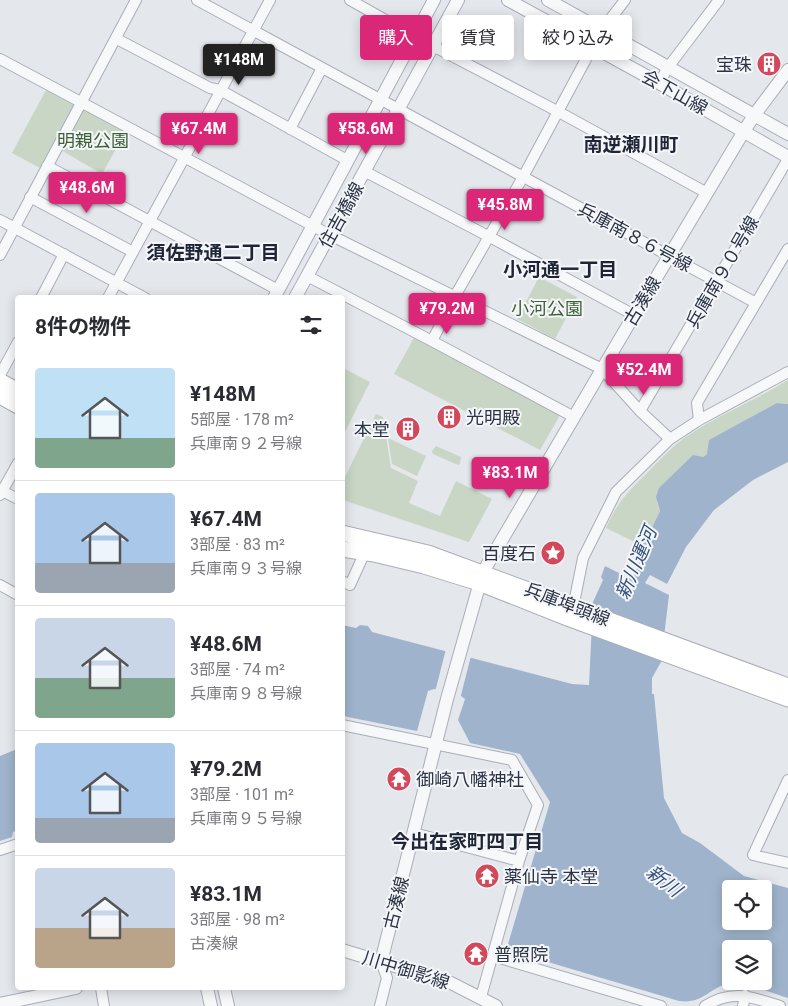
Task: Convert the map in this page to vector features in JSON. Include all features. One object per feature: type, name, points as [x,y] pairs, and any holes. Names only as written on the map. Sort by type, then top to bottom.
[{"type":"main road","points":[[0,381],[15,388]]},
{"type":"main road","points":[[0,396],[15,404]]},
{"type":"main road","name":"兵庫埠頭線","points":[[345,535],[372,549]]},
{"type":"main road","name":"兵庫埠頭線","points":[[345,549],[428,553],[481,578],[665,648],[788,700]]},
{"type":"main road","name":"兵庫埠頭線","points":[[665,648],[788,686]]},
{"type":"street","points":[[128,0],[131,12]]},
{"type":"street","points":[[0,256],[81,102],[117,39],[136,0]]},
{"type":"street","name":"兵庫南８６号線","points":[[197,0],[756,303]]},
{"type":"street","points":[[110,295],[270,0]]},
{"type":"street","points":[[350,0],[377,15]]},
{"type":"street","name":"住吉橋線","points":[[426,15],[434,0]]},
{"type":"street","name":"住吉橋線","points":[[432,46],[458,0]]},
{"type":"street","name":"会下山線","points":[[508,0],[536,15]]},
{"type":"street","name":"会下山線","points":[[548,0],[575,15]]},
{"type":"street","points":[[614,15],[625,0]]},
{"type":"street","points":[[659,83],[669,66],[719,0]]},
{"type":"street","points":[[117,39],[210,88],[220,90],[347,160]]},
{"type":"street","points":[[432,46],[557,111],[707,193]]},
{"type":"street","name":"会下山線","points":[[632,46],[788,134]]},
{"type":"street","points":[[0,58],[330,235],[602,369],[640,411],[670,439]]},
{"type":"street","name":"住吉橋線","points":[[276,294],[401,60]]},
{"type":"street","name":"住吉橋線","points":[[297,295],[424,60]]},
{"type":"street","points":[[432,341],[585,60]]},
{"type":"street","name":"会下山線","points":[[618,60],[788,158]]},
{"type":"street","points":[[290,129],[322,68]]},
{"type":"street","name":"古湊線","points":[[381,962],[435,745],[481,578],[602,369],[744,131],[788,70]]},
{"type":"street","name":"兵庫南９０号線","points":[[640,411],[788,158]]},
{"type":"street","points":[[47,166],[276,294]]},
{"type":"street","points":[[364,171],[634,315]]},
{"type":"street","points":[[30,197],[133,252]]},
{"type":"street","points":[[0,220],[140,295]]},
{"type":"street","points":[[699,420],[697,403],[788,248]]},
{"type":"street","points":[[43,295],[64,254]]},
{"type":"street","points":[[307,276],[344,295]]},
{"type":"street","points":[[345,296],[574,417]]},
{"type":"street","points":[[0,375],[15,348]]},
{"type":"street","points":[[578,616],[583,558],[616,492],[670,439],[699,420],[788,372]]},
{"type":"street","points":[[15,467],[1,492],[15,498]]},
{"type":"street","points":[[345,583],[350,585],[372,549]]},
{"type":"street","points":[[0,586],[15,594]]},
{"type":"street","points":[[345,725],[512,760],[538,805],[519,861],[481,998]]},
{"type":"street","points":[[788,780],[785,795],[752,855],[788,864]]},
{"type":"street","points":[[414,833],[519,861]]},
{"type":"street","points":[[0,850],[15,845]]},
{"type":"street","name":"川中御影線","points":[[345,951],[451,983],[496,1006]]},
{"type":"street","points":[[493,956],[661,1006]]},
{"type":"street","points":[[380,1006],[387,978],[381,962]]},
{"type":"street","points":[[0,1005],[67,990]]},
{"type":"street","points":[[101,990],[104,1006]]},
{"type":"street","points":[[207,990],[211,1006]]},
{"type":"street","points":[[224,990],[228,1006]]},
{"type":"street","points":[[705,1006],[718,998],[779,1006]]},
{"type":"green space","points":[[46,90],[74,105],[40,168],[12,153]]},
{"type":"green space","name":"明親公園","points":[[83,107],[126,131],[102,174],[59,149]]},
{"type":"green space","name":"小河公園","points":[[539,277],[577,297],[555,339],[517,319]]},
{"type":"green space","points":[[415,336],[560,415],[540,450],[394,374]]},
{"type":"green space","points":[[345,369],[370,382],[345,432]]},
{"type":"green space","points":[[788,380],[788,404],[777,403],[703,457],[657,502],[660,511],[643,546],[606,528],[628,492],[678,443],[726,413]]},
{"type":"green space","points":[[376,414],[383,417],[391,468],[418,481],[409,503],[440,516],[456,481],[492,499],[469,542],[345,501],[345,477]]},
{"type":"green space","points":[[388,438],[426,456],[417,476],[392,464]]},
{"type":"green space","points":[[436,446],[461,457],[460,464],[458,465],[433,454],[432,451]]},
{"type":"water","name":"新川","points":[[777,403],[788,404],[788,462],[753,480],[714,510],[686,547],[667,584],[650,575],[645,583],[669,595],[661,662],[652,678],[652,694],[654,694],[664,798],[682,833],[700,843],[744,876],[759,880],[722,880],[722,930],[772,930],[772,884],[788,888],[788,998],[763,990],[772,990],[772,940],[722,940],[722,985],[700,998],[687,1001],[679,1001],[511,951],[508,944],[550,802],[520,754],[470,743],[458,720],[465,699],[461,696],[434,689],[428,691],[417,731],[345,716],[345,626],[356,628],[360,625],[368,626],[372,632],[572,684],[589,685],[593,602],[603,580],[601,577],[605,566],[619,573],[620,580],[633,577],[645,550],[642,548],[660,511],[656,497],[659,488],[693,455],[703,457],[707,454],[709,440]]},
{"type":"water","points":[[15,750],[15,831],[12,837],[0,841],[0,756]]},
{"type":"pier","points":[[446,649],[471,656],[460,699],[435,692]]},
{"type":"place","name":"宝珠","points":[[769,64]]},
{"type":"place","name":"光明殿","points":[[449,417]]},
{"type":"place","name":"本堂","points":[[408,429]]},
{"type":"place","name":"百度石","points":[[553,553]]},
{"type":"place","name":"御崎八幡神社","points":[[399,779]]},
{"type":"place","name":"薬仙寺 本堂","points":[[487,876]]},
{"type":"place","name":"普照院","points":[[476,954]]},
{"type":"district","name":"南逆瀬川町","points":[[631,144]]},
{"type":"district","name":"須佐野通二丁目","points":[[213,252]]},
{"type":"district","name":"小河通一丁目","points":[[560,269]]},
{"type":"district","name":"今出在家町四丁目","points":[[467,841]]},
{"type":"water label","name":"新川運河","points":[[636,563]]}]
